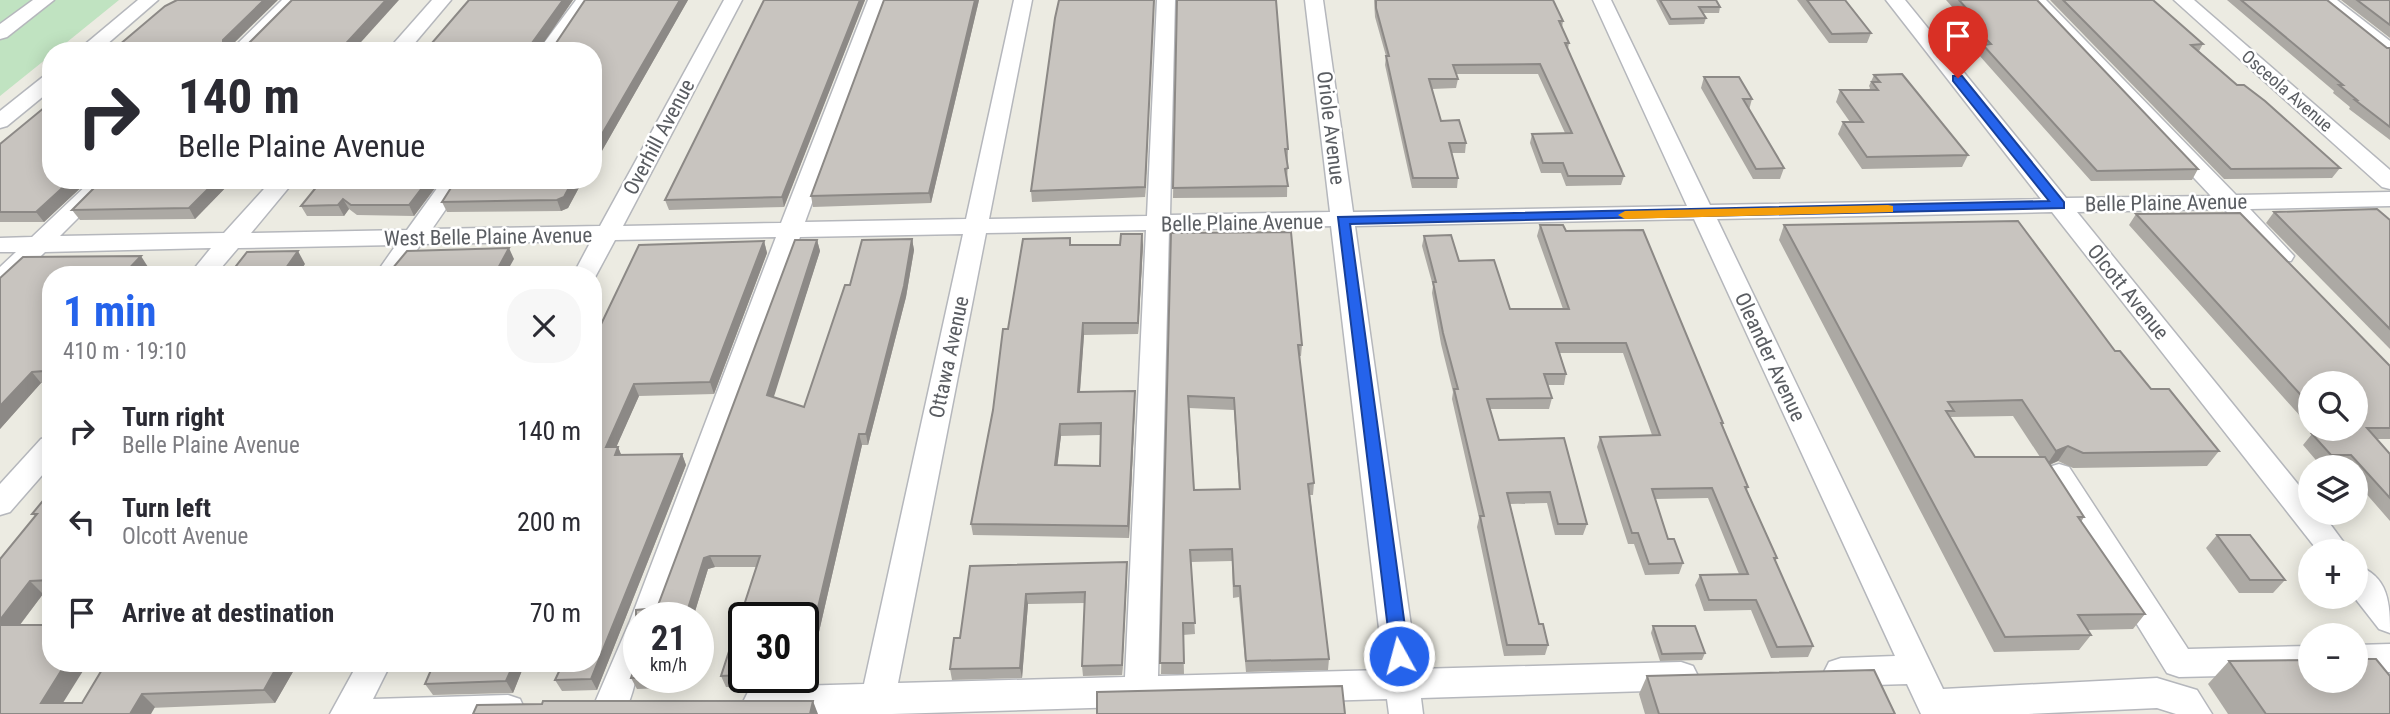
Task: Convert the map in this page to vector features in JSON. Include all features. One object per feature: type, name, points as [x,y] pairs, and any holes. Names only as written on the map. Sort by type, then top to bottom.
[{"type":"street","points":[[0,33],[45,0]]},
{"type":"street","points":[[98,42],[149,0]]},
{"type":"street","points":[[249,42],[293,0]]},
{"type":"street","points":[[405,42],[442,0]]},
{"type":"street","points":[[555,42],[585,0]]},
{"type":"street","name":"Overhill Avenue","points":[[589,266],[733,0]]},
{"type":"street","points":[[650,602],[877,0]]},
{"type":"street","name":"Ottawa Avenue","points":[[876,707],[1023,0]]},
{"type":"street","points":[[1141,691],[1160,225],[1166,0]]},
{"type":"street","name":"Oriole Avenue","points":[[1314,0],[1404,699]]},
{"type":"street","name":"Oleander Avenue","points":[[1602,0],[1935,709]]},
{"type":"street","name":"Olcott Avenue","points":[[1895,0],[2325,539]]},
{"type":"street","points":[[2036,0],[2294,269]]},
{"type":"street","name":"Osceola Avenue","points":[[2183,0],[2390,183]]},
{"type":"street","points":[[2325,0],[2390,50]]},
{"type":"street","points":[[0,122],[42,87]]},
{"type":"street","points":[[0,281],[96,189]]},
{"type":"street","points":[[209,266],[276,189]]},
{"type":"street","points":[[394,266],[449,189]]},
{"type":"street","name":"Belle Plaine Avenue","points":[[975,228],[2390,199]]},
{"type":"street","name":"West Belle Plaine Avenue","points":[[0,245],[975,228]]},
{"type":"street","points":[[0,504],[42,456]]},
{"type":"street","points":[[2059,475],[2179,663],[2298,660]]},
{"type":"street","points":[[2368,592],[2390,620]]},
{"type":"street","points":[[2368,659],[2390,658]]},
{"type":"street","points":[[1810,673],[1917,670]]},
{"type":"street","points":[[347,714],[370,672]]},
{"type":"street","points":[[611,707],[623,674]]},
{"type":"street","points":[[735,703],[876,707],[1081,703],[1141,691],[1404,699],[1715,676]]},
{"type":"street","points":[[1935,709],[2157,693],[2185,700],[2194,714]]},
{"type":"street","points":[[370,714],[544,709]]},
{"type":"green space","points":[[0,0],[119,0],[67,42],[42,42],[42,62],[0,96]]},
{"type":"building","points":[[177,0],[264,0],[223,42],[123,42],[165,6]]},
{"type":"building","points":[[292,0],[386,0],[347,42],[250,42]]},
{"type":"building","points":[[469,0],[563,0],[533,42],[433,42]]},
{"type":"building","points":[[585,0],[680,0],[602,134],[602,42],[557,42]]},
{"type":"building","points":[[764,0],[860,0],[782,197],[665,200]]},
{"type":"building","points":[[884,0],[975,0],[929,193],[811,196]]},
{"type":"building","points":[[1059,0],[1154,0],[1145,187],[1031,191]]},
{"type":"building","points":[[1177,0],[1276,0],[1288,149],[1285,149],[1288,168],[1285,169],[1288,186],[1173,188]]},
{"type":"building","points":[[1376,0],[1553,0],[1569,43],[1565,43],[1624,176],[1568,176],[1563,163],[1543,163],[1532,134],[1572,133],[1540,64],[1453,65],[1458,79],[1429,79],[1441,121],[1459,120],[1466,143],[1449,143],[1458,178],[1413,178]]},
{"type":"building","points":[[1660,0],[1716,0],[1720,7],[1699,7],[1706,18],[1671,19]]},
{"type":"building","points":[[1807,0],[1845,0],[1871,33],[1832,34]]},
{"type":"building","points":[[1959,0],[2037,0],[2198,169],[2097,171],[1983,45],[1991,44],[1965,17],[1974,17]]},
{"type":"building","points":[[2063,0],[2153,0],[2203,44],[2191,45],[2237,85],[2244,85],[2265,101],[2340,168],[2231,169]]},
{"type":"building","points":[[2241,0],[2327,0],[2390,48],[2390,127],[2355,100],[2339,85],[2343,85]]},
{"type":"building","points":[[2357,0],[2390,0],[2390,25]]},
{"type":"building","points":[[1902,74],[1968,155],[1867,157],[1843,122],[1863,122],[1840,90],[1878,90],[1872,82],[1880,82],[1874,75]]},
{"type":"building","points":[[1704,77],[1739,77],[1752,99],[1743,99],[1784,168],[1756,169]]},
{"type":"building","points":[[42,109],[42,189],[61,189],[36,212],[0,212],[0,144]]},
{"type":"building","points":[[93,189],[208,189],[189,208],[72,210]]},
{"type":"building","points":[[315,189],[421,189],[409,205],[351,205],[343,199],[338,205],[301,206]]},
{"type":"building","points":[[450,189],[568,189],[564,197],[557,200],[442,202]]},
{"type":"building","points":[[2377,209],[2390,220],[2390,329],[2274,212]]},
{"type":"building","points":[[2240,213],[2390,366],[2390,428],[2368,428],[2368,371],[2298,371],[2298,392],[2136,214]]},
{"type":"building","points":[[2018,221],[2115,351],[2120,351],[2151,389],[2169,389],[2219,451],[2083,453],[2068,446],[2056,451],[2022,400],[1948,402],[1954,411],[1946,411],[1975,457],[2045,457],[2084,517],[2078,517],[2145,614],[2078,615],[2091,635],[2005,637],[1784,225]]},
{"type":"building","points":[[1540,225],[1563,225],[1566,231],[1643,230],[1723,423],[1748,487],[1745,487],[1777,558],[1774,558],[1813,646],[1777,647],[1756,600],[1709,600],[1700,575],[1748,574],[1712,488],[1652,489],[1668,539],[1674,539],[1683,563],[1649,564],[1638,533],[1632,533],[1600,437],[1660,435],[1626,343],[1556,343],[1566,374],[1544,374],[1552,398],[1487,399],[1499,440],[1564,438],[1587,524],[1558,524],[1550,492],[1507,493],[1539,624],[1543,624],[1548,645],[1507,645],[1480,516],[1484,516],[1454,389],[1458,389],[1443,333],[1433,282],[1436,282],[1424,236],[1451,235],[1459,261],[1494,260],[1510,309],[1569,309]]},
{"type":"building","points":[[1291,232],[1302,345],[1298,345],[1314,483],[1308,484],[1329,659],[1246,661],[1240,586],[1234,586],[1232,549],[1190,550],[1195,623],[1183,623],[1184,663],[1160,663],[1171,233]],"holes":[[[1188,396],[1234,398],[1240,489],[1194,490]]]},
{"type":"building","points":[[1121,234],[1142,234],[1138,323],[1083,323],[1078,392],[1135,391],[1128,526],[971,524],[993,410],[1003,329],[1008,329],[1023,239],[1070,238],[1070,245],[1120,245]],"holes":[[[1101,423],[1100,466],[1055,465],[1060,424]]]},
{"type":"building","points":[[912,239],[904,286],[866,434],[859,434],[819,603],[745,602],[760,556],[704,558],[690,602],[659,602],[795,240],[817,240],[767,395],[804,407],[845,285],[850,285],[862,240]]},
{"type":"building","points":[[764,241],[710,382],[634,384],[606,447],[618,447],[615,455],[682,454],[602,652],[602,322],[639,245]]},
{"type":"building","points":[[509,248],[499,266],[394,266],[407,251]]},
{"type":"building","points":[[298,251],[287,266],[236,266],[247,252]]},
{"type":"building","points":[[141,256],[132,266],[42,266],[42,371],[32,372],[0,406],[0,278],[23,257]]},
{"type":"building","points":[[2368,429],[2390,454],[2390,498],[2368,474],[2368,455],[2331,455],[2318,441],[2368,441]]},
{"type":"building","points":[[42,502],[42,580],[30,581],[0,620],[0,559],[37,514],[32,514]]},
{"type":"building","points":[[2217,535],[2250,535],[2285,580],[2250,580]]},
{"type":"building","points":[[1127,562],[1122,665],[1082,666],[1085,592],[1026,594],[1020,668],[950,669],[954,638],[960,638],[970,566]]},
{"type":"building","points":[[0,625],[42,625],[42,672],[60,672],[41,703],[82,703],[101,672],[274,672],[264,690],[142,694],[130,714],[0,714]]},
{"type":"building","points":[[1653,626],[1695,626],[1705,653],[1662,654]]},
{"type":"building","points":[[728,654],[728,676],[721,676]]},
{"type":"building","points":[[2368,659],[2376,659],[2390,676],[2390,714],[2266,714],[2229,661],[2298,660],[2298,693],[2368,693]]},
{"type":"building","points":[[1874,670],[1895,714],[1659,714],[1647,676]]},
{"type":"building","points":[[430,672],[510,672],[506,681],[425,684]]},
{"type":"building","points":[[559,672],[594,672],[591,679],[555,680]]},
{"type":"building","points":[[1342,686],[1345,714],[1097,714],[1097,692]]},
{"type":"building","points":[[543,701],[813,701],[810,714],[473,714],[477,705],[542,704]]},
{"type":"slow traffic","points":[[1625,215],[1888,209]]},
{"type":"route","points":[[1399,656],[1343,220],[2059,205],[1958,78]]}]
